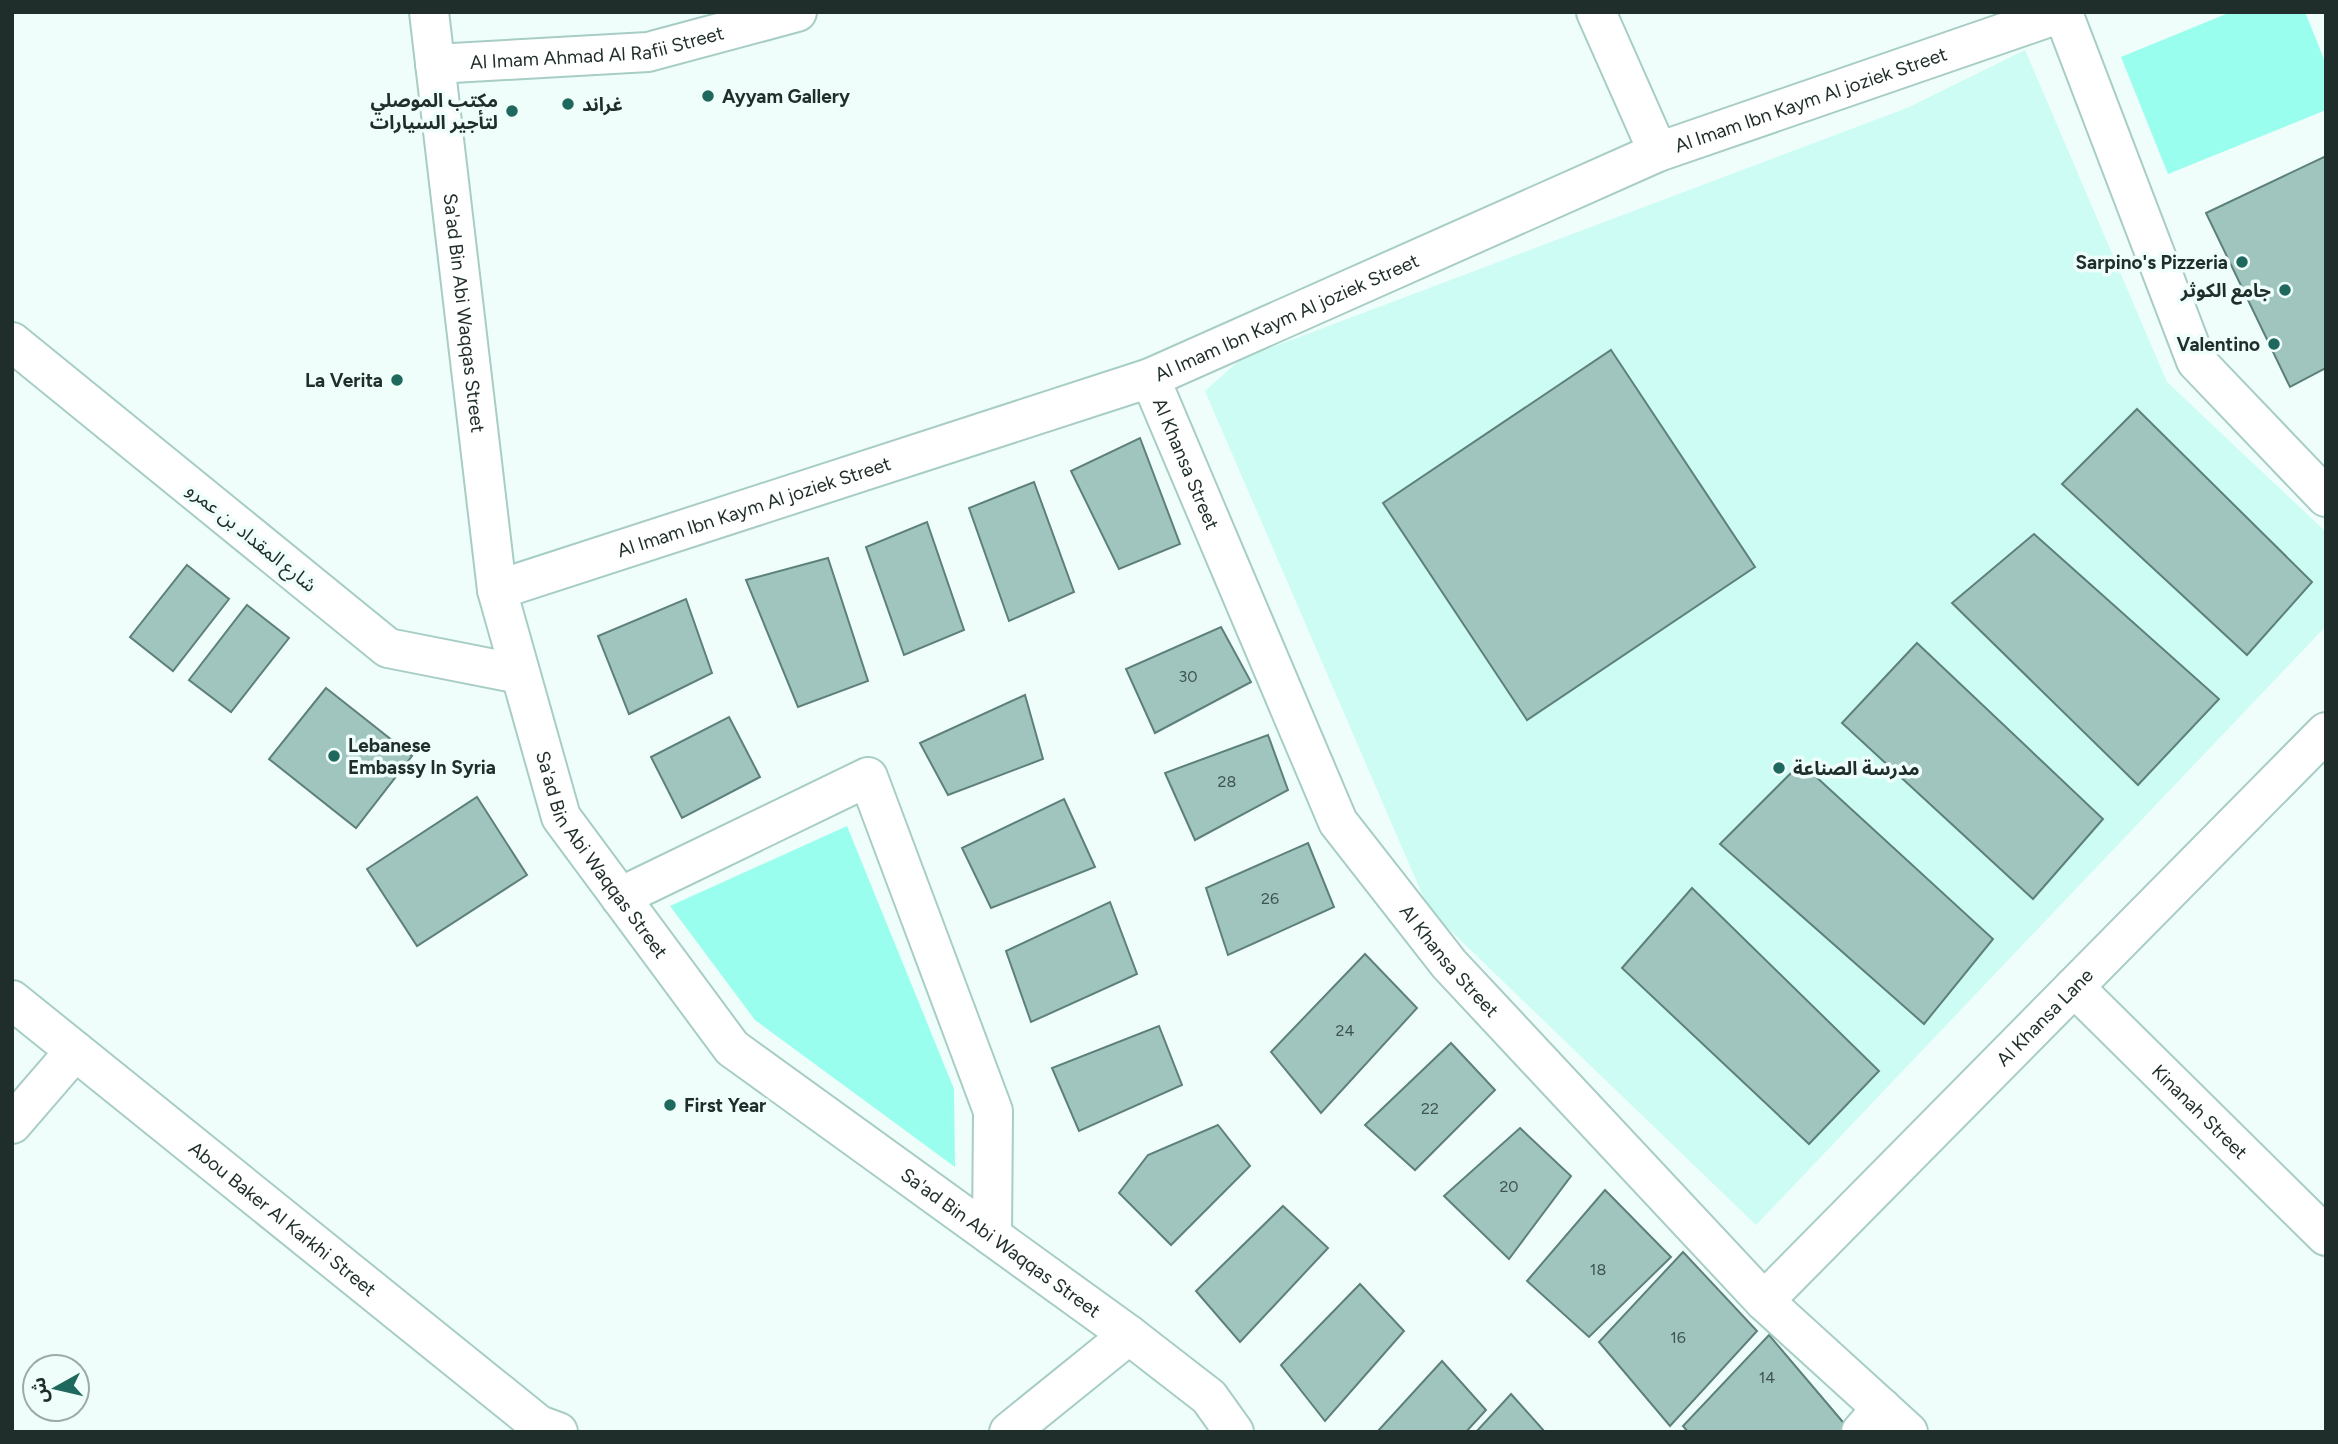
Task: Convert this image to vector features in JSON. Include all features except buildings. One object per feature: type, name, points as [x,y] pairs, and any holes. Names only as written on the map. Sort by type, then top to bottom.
[{"type":"street","name":"Sa'ad Bin Abi Waqqas Street","points":[[429,12],[496,590],[561,817],[732,1048],[1129,1335],[1209,1397],[1234,1432]]},
{"type":"street","name":"Al Imam Ahmad Al Rafii Street","points":[[435,64],[648,52],[797,12]]},
{"type":"street","points":[[1597,12],[1658,152]]},
{"type":"street","points":[[2063,12],[2196,361],[2326,497]]},
{"type":"street","name":"Al Imam Ibn Kaym Al joziek Street","points":[[496,590],[1150,378],[1658,152],[2063,12]]},
{"type":"street","name":"شارع المقداد بن عمرو","points":[[12,342],[387,648],[520,674]]},
{"type":"street","name":"Al Khansa Street","points":[[1150,378],[1338,822],[1448,964],[1883,1424]]},
{"type":"street","name":"Al Khansa Lane","points":[[1764,1301],[2326,732]]},
{"type":"street","points":[[620,897],[868,777],[993,1111],[992,1237]]},
{"type":"street","name":"Kinanah Street","points":[[2074,987],[2326,1237]]},
{"type":"street","name":"Abou Baker Al Karkhi Street","points":[[12,1000],[539,1425],[558,1432]]},
{"type":"street","points":[[12,1124],[75,1051]]},
{"type":"street","points":[[1009,1432],[1129,1335]]},
{"type":"shaded area","name":"مدرسة الصناعة","points":[[2025,50],[2167,382],[2326,532],[2326,626],[1756,1225],[1429,910],[1205,391],[1241,359],[1907,108]]},
{"type":"green space","points":[[2231,12],[2305,12],[2326,64],[2326,110],[2168,174],[2121,57]]},
{"type":"green space","points":[[847,826],[954,1089],[955,1167],[755,1020],[670,906]]},
{"type":"place","name":"Ayyam Gallery","points":[[708,96]]},
{"type":"place","name":"غراند","points":[[568,104]]},
{"type":"place","name":"مكتب الموصلي لتأجير السيارات","points":[[512,111]]},
{"type":"place","name":"Sarpino's Pizzeria","points":[[2242,262]]},
{"type":"place","name":"جامع الكوثر","points":[[2285,290]]},
{"type":"place","name":"Valentino","points":[[2274,344]]},
{"type":"place","name":"La Verita","points":[[397,380]]},
{"type":"place","name":"Lebanese Embassy In Syria","points":[[334,756]]},
{"type":"place","name":"مدرسة الصناعة","points":[[1779,768]]},
{"type":"place","name":"First Year","points":[[670,1105]]}]
